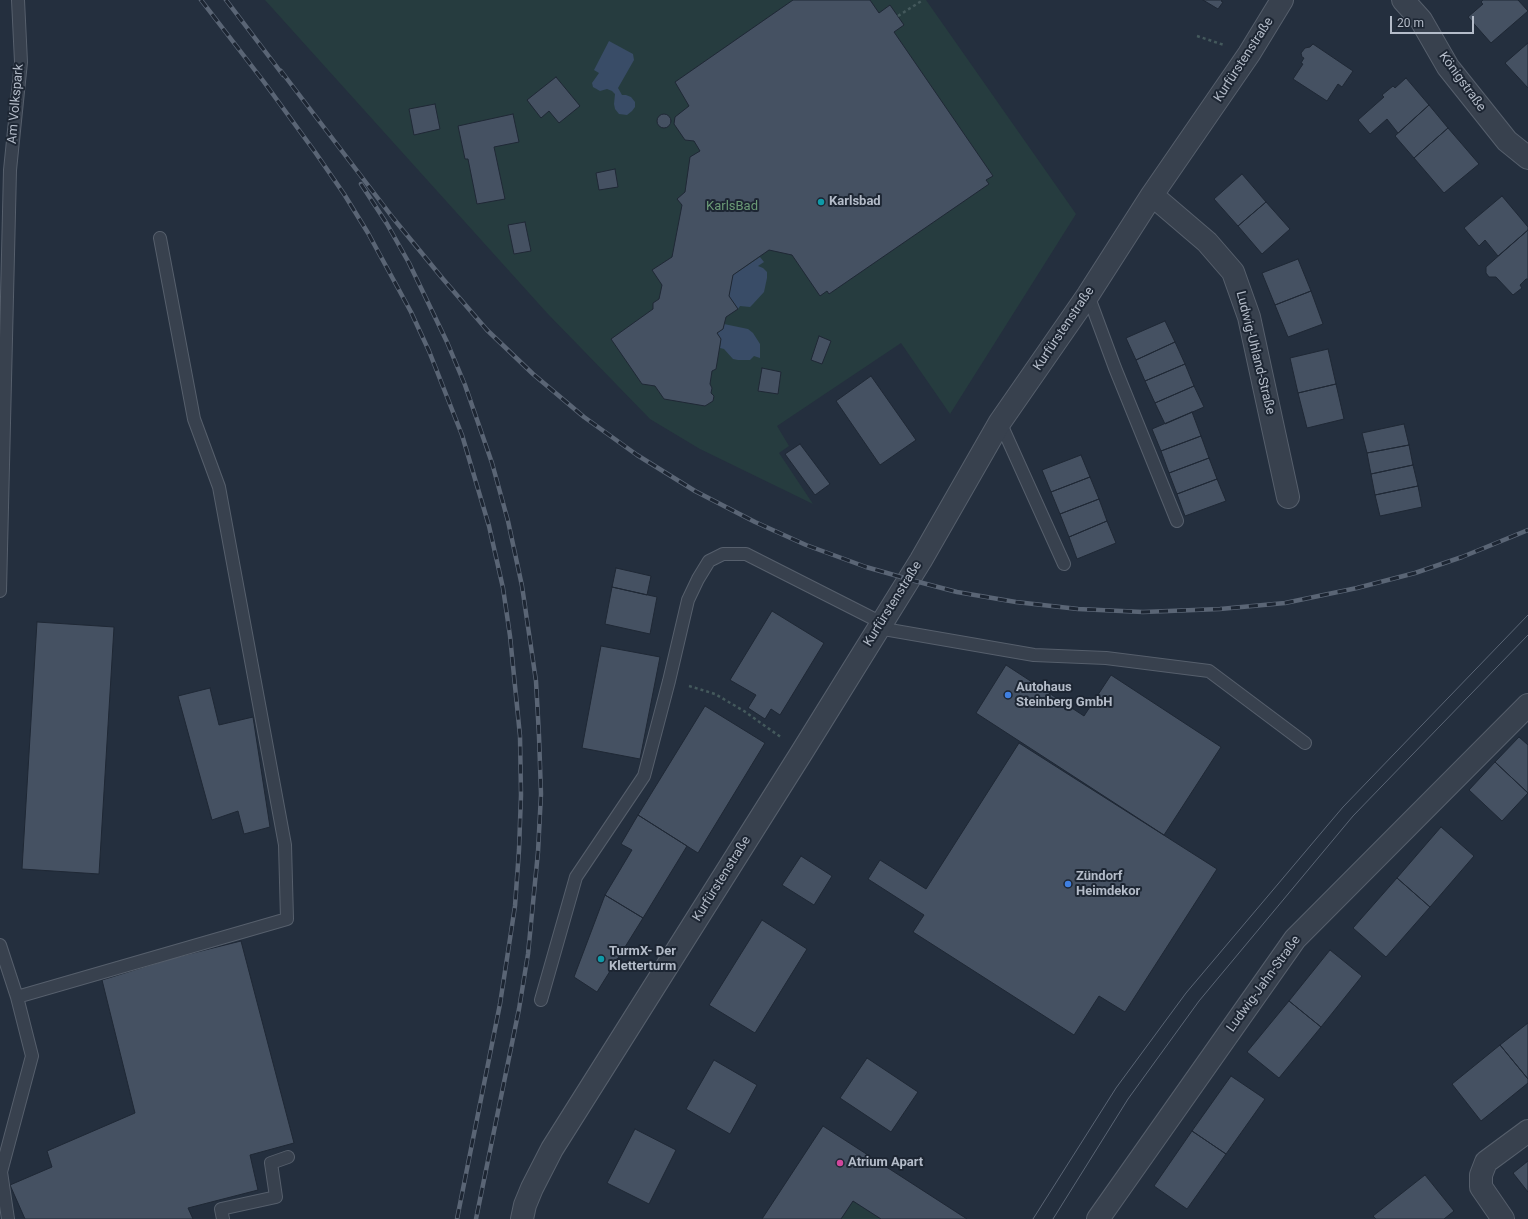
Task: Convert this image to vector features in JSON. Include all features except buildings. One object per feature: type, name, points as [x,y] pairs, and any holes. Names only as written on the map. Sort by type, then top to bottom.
[{"type":"street","name":"Kurfürstenstraße","points":[[522,1219],[525,1205],[532,1188],[552,1149],[921,560],[1000,422],[1088,295],[1152,195],[1249,54],[1282,0]]},
{"type":"street","name":"Königstraße","points":[[1403,0],[1421,20],[1448,67],[1507,141],[1528,158]]},
{"type":"street","name":"Ludwig-Uhland-Straße","points":[[1152,195],[1207,242],[1233,272],[1248,317],[1288,497]]},
{"type":"street","name":"Ludwig-Jahn-Straße","points":[[1098,1219],[1295,939],[1528,705]]},
{"type":"street","points":[[1503,1219],[1481,1187],[1481,1175],[1486,1162],[1528,1130]]},
{"type":"lane","name":"Am Volkspark","points":[[0,591],[2,388],[10,170],[21,62],[18,0]]},
{"type":"lane","points":[[17,997],[287,919],[285,846],[222,503],[219,488],[194,419],[160,238]]},
{"type":"lane","points":[[1088,295],[1115,368],[1177,521]]},
{"type":"lane","points":[[1000,422],[1064,564]]},
{"type":"lane","points":[[541,1000],[576,877],[644,776],[670,681],[688,600],[709,561],[723,554],[746,554],[880,626],[1034,655],[1106,658],[1208,671],[1305,743]]},
{"type":"lane","points":[[0,945],[17,997],[32,1056],[1,1172],[8,1219]]},
{"type":"lane","points":[[223,1219],[221,1209],[276,1197],[271,1162],[288,1157]]},
{"type":"path","points":[[898,16],[924,0]]},
{"type":"path","points":[[670,681],[715,694],[744,711],[802,752]]},
{"type":"green space","name":"KarlsBad","points":[[265,0],[926,0],[1076,214],[950,414],[901,343],[777,426],[789,446],[779,453],[813,504],[700,449],[650,419],[547,313]]},
{"type":"green space","points":[[853,1201],[881,1219],[841,1219]]},
{"type":"water","points":[[609,41],[633,54],[634,60],[618,88],[622,95],[631,97],[635,102],[635,107],[627,115],[619,114],[615,109],[615,94],[612,91],[607,89],[600,91],[593,87],[592,83],[599,73],[594,70]]},
{"type":"water","points":[[760,257],[764,262],[758,266],[767,272],[764,292],[750,307],[740,306],[738,309],[729,296],[733,275]]},
{"type":"water","points":[[724,324],[748,329],[753,333],[760,344],[760,358],[754,356],[750,360],[733,359],[724,349],[720,348],[721,339],[717,333],[723,329]]},
{"type":"tram line","points":[[1033,1219],[1116,1088],[1186,993],[1343,807],[1528,615]]},
{"type":"tram line","points":[[1053,1219],[1128,1099],[1199,1001],[1353,816],[1528,635]]},
{"type":"railway","points":[[201,0],[264,82],[344,194],[368,233],[411,312],[429,351],[462,435],[489,526],[503,588],[510,636],[520,736],[521,795],[515,906],[500,1004],[457,1219]]},
{"type":"railway","points":[[226,0],[283,75]]},
{"type":"railway","points":[[281,71],[393,218],[443,279],[487,330],[533,374],[584,417],[637,455],[695,491],[755,522],[806,545],[866,567],[957,592],[1016,602],[1078,609],[1143,612],[1220,609],[1285,603],[1357,588],[1415,573],[1462,557],[1528,530]]},
{"type":"railway","points":[[361,184],[387,224],[409,263],[447,342],[465,385],[492,463],[508,521],[522,586],[536,681],[541,794],[538,852],[528,954],[519,1009],[476,1219]]},
{"type":"place","name":"Karlsbad","points":[[821,202]]},
{"type":"place","name":"Autohaus Steinberg GmbH","points":[[1008,695]]},
{"type":"place","name":"Zündorf Heimdekor","points":[[1068,884]]},
{"type":"place","name":"TurmX- Der Kletterturm","points":[[601,959]]},
{"type":"place","name":"Atrium Apart","points":[[840,1163]]}]
